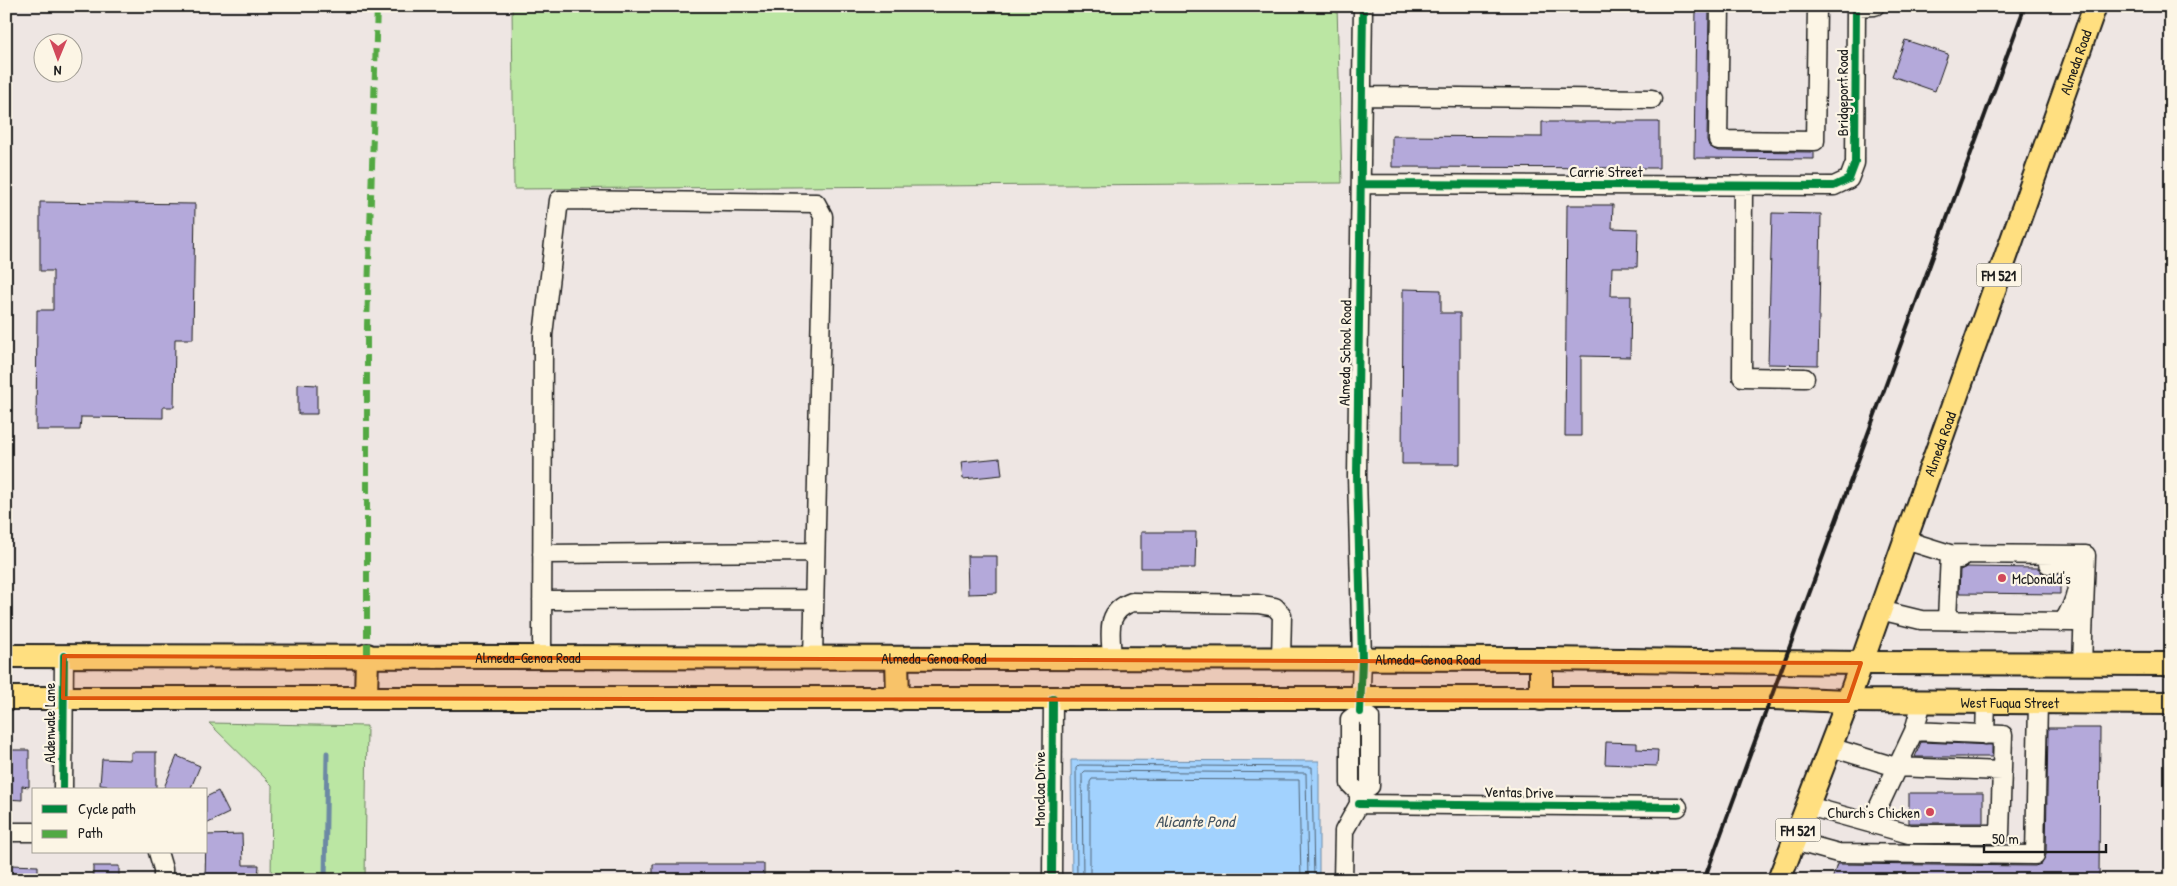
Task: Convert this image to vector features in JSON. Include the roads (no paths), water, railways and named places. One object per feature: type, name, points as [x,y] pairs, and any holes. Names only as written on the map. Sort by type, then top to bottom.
[{"type":"main road","name":"Almeda Road","points":[[1780,880],[1848,701],[2095,6]]},
{"type":"main road","name":"Almeda-Genoa Road","points":[[6,656],[367,655],[813,658],[1281,658],[1861,663]]},
{"type":"main road","points":[[366,698],[367,655]]},
{"type":"main road","points":[[897,658],[898,699]]},
{"type":"main road","points":[[1541,659],[1541,699]]},
{"type":"main road","points":[[1861,663],[2171,664]]},
{"type":"main road","points":[[6,698],[1053,699],[1360,706],[1541,699],[1771,698],[1848,701]]},
{"type":"main road","name":"West Fuqua Street","points":[[1848,701],[2171,703]]},
{"type":"street","name":"Almeda School Road","points":[[1360,706],[1362,659],[1357,476],[1363,6]]},
{"type":"street","points":[[1720,6],[1718,140],[1815,141],[1817,6]]},
{"type":"street","points":[[1856,7],[1875,6]]},
{"type":"street","name":"Bridgeport Road","points":[[1849,179],[1855,163],[1856,7]]},
{"type":"street","points":[[1362,96],[1652,100]]},
{"type":"street","name":"Carrie Street","points":[[1361,184],[1834,186],[1849,179]]},
{"type":"street","points":[[1744,186],[1742,377],[1805,378]]},
{"type":"street","points":[[542,656],[543,335],[559,200],[816,203],[823,216],[813,658]]},
{"type":"street","points":[[1905,540],[1950,554],[1968,562],[2063,564],[2070,568],[2077,582],[2076,597],[2063,622]]},
{"type":"street","points":[[542,554],[815,552]]},
{"type":"street","points":[[1947,620],[1950,554]]},
{"type":"street","points":[[1950,554],[2086,555],[2082,664]]},
{"type":"street","points":[[542,600],[814,599]]},
{"type":"street","points":[[1112,658],[1111,622],[1115,612],[1121,606],[1132,602],[1258,604],[1275,607],[1282,615],[1281,658]]},
{"type":"street","points":[[1880,610],[1921,620],[2083,622]]},
{"type":"street","name":"Aldenwale Lane","points":[[63,788],[64,656]]},
{"type":"street","name":"Moncloa Drive","points":[[1052,880],[1053,699]]},
{"type":"street","points":[[1870,823],[1914,730],[1922,702]]},
{"type":"street","points":[[1986,702],[1986,735]]},
{"type":"street","points":[[1794,841],[1838,853],[2035,854],[2038,702]]},
{"type":"street","points":[[1343,880],[1344,830],[1359,799],[1370,786],[1370,718],[1360,706],[1350,719],[1350,784],[1359,799]]},
{"type":"street","points":[[1808,806],[1909,834],[2000,834],[2003,735],[1914,730]]},
{"type":"street","points":[[1830,747],[1896,767],[2002,771]]},
{"type":"street","points":[[1350,750],[1370,750]]},
{"type":"street","name":"Ventas Drive","points":[[1359,799],[1678,808]]},
{"type":"street","points":[[6,832],[32,832]]},
{"type":"street","points":[[159,854],[163,869],[162,880]]},
{"type":"water","name":"Alicante Pond","points":[[1071,760],[1319,761],[1319,880],[1072,880]]},
{"type":"waterway","points":[[325,880],[327,753]]},
{"type":"railway","points":[[1704,880],[2025,6]]},
{"type":"place","name":"McDonald's","points":[[2002,578]]},
{"type":"place","name":"Church's Chicken","points":[[1930,812]]}]
